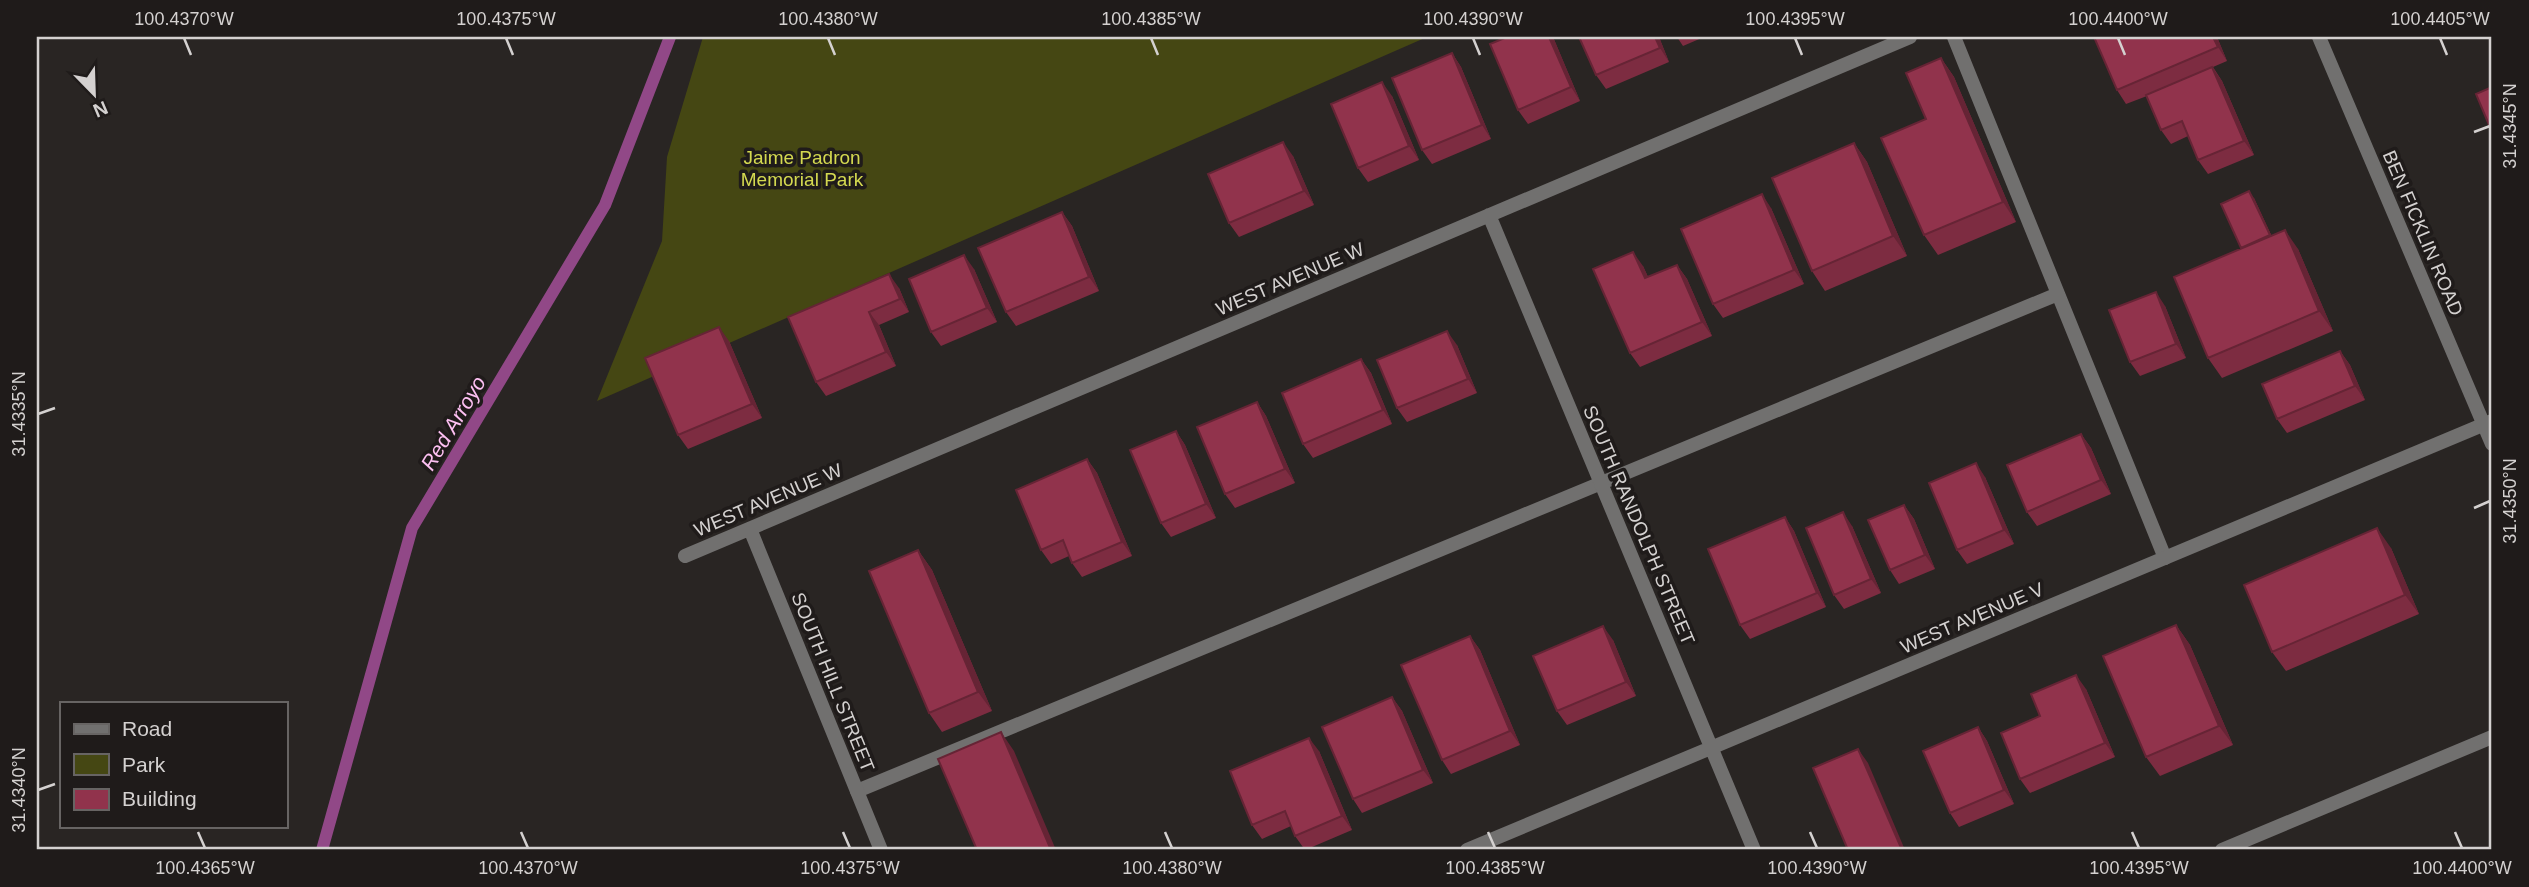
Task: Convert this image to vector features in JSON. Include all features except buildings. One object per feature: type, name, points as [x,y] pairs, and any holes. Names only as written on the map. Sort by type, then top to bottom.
[{"type":"street","name":"WEST AVENUE W","points":[[685,556],[1910,37]]},
{"type":"street","points":[[1954,37],[2165,558]]},
{"type":"street","name":"BEN FICKLIN ROAD","points":[[2319,37],[2488,423],[2492,444]]},
{"type":"street","name":"SOUTH RANDOLPH STREET","points":[[1489,215],[1754,850]]},
{"type":"street","points":[[857,791],[2058,294]]},
{"type":"street","name":"WEST AVENUE V","points":[[1467,850],[2488,423]]},
{"type":"street","name":"SOUTH HILL STREET","points":[[750,529],[881,850]]},
{"type":"street","points":[[2222,850],[2492,737]]},
{"type":"green space","name":"Jaime Padron Memorial Park","points":[[703,37],[1427,37],[597,401],[662,241],[667,157]]},
{"type":"waterway","name":"Red Arroyo","points":[[322,850],[412,528],[605,205],[670,37]]}]
